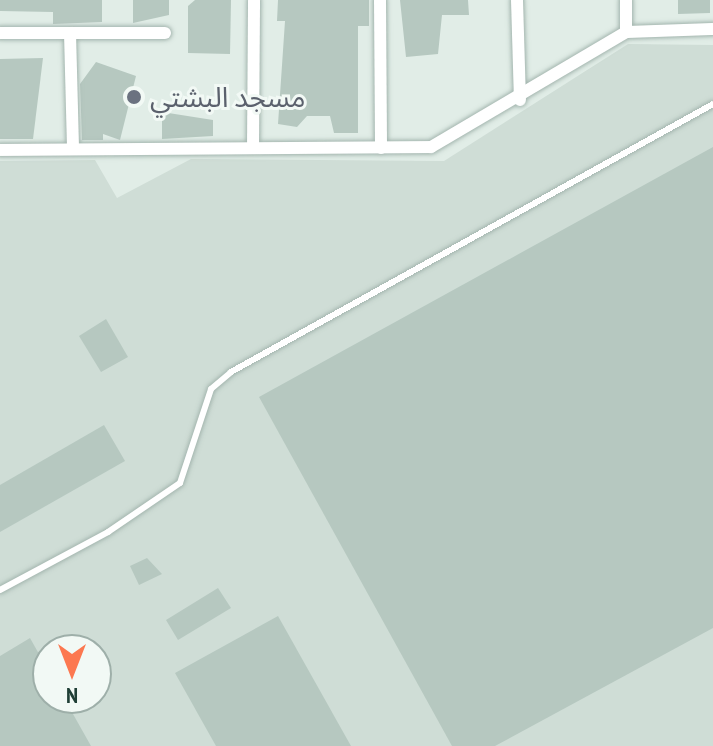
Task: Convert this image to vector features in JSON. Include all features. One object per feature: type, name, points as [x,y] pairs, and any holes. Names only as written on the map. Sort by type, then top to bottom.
[{"type":"street","points":[[253,148],[254,0]]},
{"type":"street","points":[[380,0],[381,148]]},
{"type":"street","points":[[517,0],[520,100]]},
{"type":"street","points":[[626,0],[626,32]]},
{"type":"street","points":[[0,150],[442,145],[520,100],[626,32],[713,29]]},
{"type":"street","points":[[0,33],[165,33]]},
{"type":"street","points":[[70,33],[73,149]]},
{"type":"lane","points":[[0,590],[108,532],[180,483],[211,389],[231,372],[713,104]]},
{"type":"shaded area","points":[[628,44],[713,45],[713,746],[0,746],[0,161],[95,160],[117,198],[191,159],[444,161]]},
{"type":"building","points":[[0,0],[102,0],[102,22],[53,24],[53,12],[0,11]]},
{"type":"building","points":[[133,0],[169,0],[169,15],[133,23]]},
{"type":"building","points":[[195,0],[231,0],[230,54],[188,53],[188,6]]},
{"type":"building","points":[[278,0],[369,0],[369,26],[358,26],[358,133],[334,133],[330,116],[307,116],[297,127],[278,124],[285,21],[277,21]]},
{"type":"building","points":[[400,0],[468,0],[469,15],[442,15],[438,54],[406,57]]},
{"type":"building","points":[[678,0],[710,0],[710,13],[678,14]]},
{"type":"building","points":[[43,58],[33,139],[0,139],[0,59]]},
{"type":"building","points":[[96,62],[136,76],[120,140],[103,134],[103,140],[82,140],[80,84]]},
{"type":"building","points":[[162,112],[213,120],[213,136],[162,139]]},
{"type":"building","points":[[713,147],[713,628],[495,746],[452,746],[259,397]]},
{"type":"building","points":[[106,319],[128,357],[101,372],[79,336]]},
{"type":"building","points":[[104,425],[125,461],[0,532],[0,485]]},
{"type":"building","points":[[147,558],[162,574],[139,585],[130,566]]},
{"type":"building","points":[[218,588],[231,608],[178,640],[166,620]]},
{"type":"building","points":[[278,616],[351,746],[216,746],[175,673]]},
{"type":"building","points":[[30,638],[32,714],[73,714],[91,746],[0,746],[0,656]]},
{"type":"place","name":"مسجد البشتي","points":[[134,97]]}]
